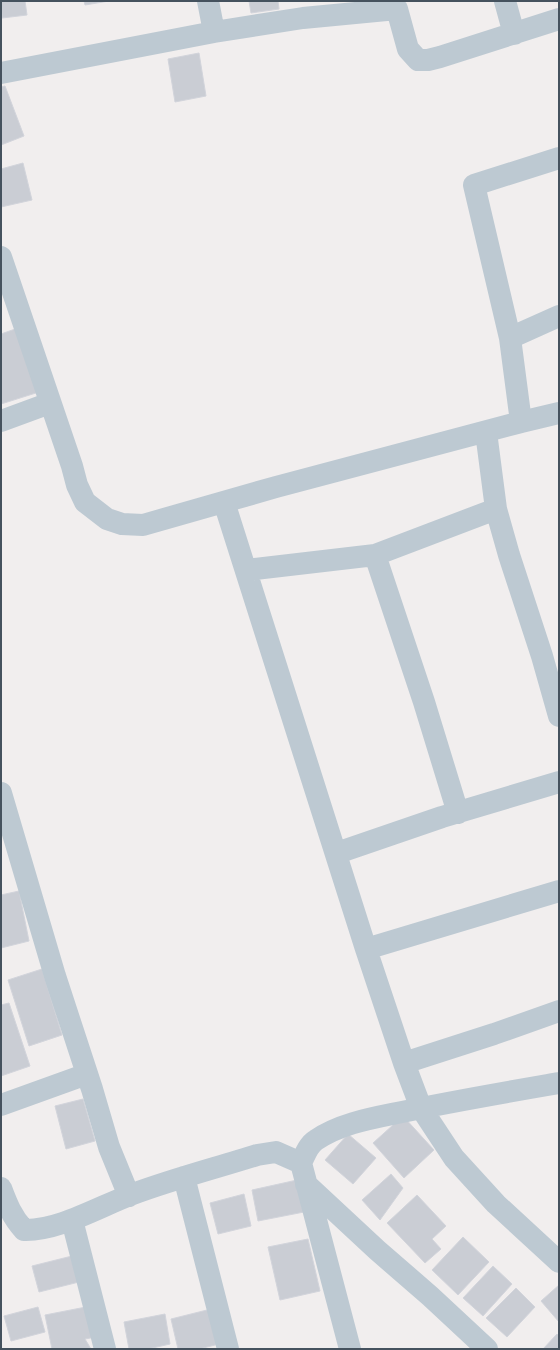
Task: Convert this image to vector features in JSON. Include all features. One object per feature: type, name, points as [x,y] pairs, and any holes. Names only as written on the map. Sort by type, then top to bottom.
[{"type":"street","points":[[208,1],[214,32]]},
{"type":"street","points":[[505,1],[514,34]]},
{"type":"street","points":[[1,73],[214,32],[301,10],[396,5],[408,49],[418,60],[428,60],[440,57],[559,19]]},
{"type":"street","points":[[521,422],[510,338],[474,184],[559,158]]},
{"type":"street","points":[[1,257],[72,466],[77,485],[85,502],[107,519],[122,524],[143,525],[559,413]]},
{"type":"street","points":[[510,338],[559,316]]},
{"type":"street","points":[[1,421],[50,403]]},
{"type":"street","points":[[486,432],[496,509],[508,555],[551,654],[559,716]]},
{"type":"street","points":[[224,502],[337,853],[366,949],[404,1063],[421,1108],[454,1158],[496,1204],[559,1262]]},
{"type":"street","points":[[246,570],[374,555],[496,509]]},
{"type":"street","points":[[374,555],[424,702],[458,813]]},
{"type":"street","points":[[337,853],[458,813],[559,782]]},
{"type":"street","points":[[1,793],[55,976],[109,1147],[128,1196]]},
{"type":"street","points":[[366,949],[559,891]]},
{"type":"street","points":[[404,1063],[559,1011]]},
{"type":"street","points":[[1,1105],[87,1074]]},
{"type":"street","points":[[350,1349],[304,1173],[307,1150],[314,1141],[333,1130],[367,1119],[559,1083]]},
{"type":"street","points":[[1,1188],[9,1210],[17,1223],[24,1230],[34,1230],[72,1220],[128,1196],[184,1177],[257,1155],[276,1152],[304,1173],[377,1250],[430,1296],[487,1349]]},
{"type":"street","points":[[184,1177],[228,1349]]},
{"type":"street","points":[[72,1220],[105,1349]]},
{"type":"building","points":[[1,1],[25,1],[27,15],[2,18]]},
{"type":"building","points":[[84,1],[109,1],[85,5]]},
{"type":"building","points":[[249,1],[278,1],[279,9],[251,13]]},
{"type":"building","points":[[199,53],[206,96],[175,102],[168,59]]},
{"type":"building","points":[[5,86],[24,136],[1,145],[1,87]]},
{"type":"building","points":[[23,163],[32,200],[1,207],[1,169]]},
{"type":"building","points":[[18,328],[39,392],[1,404],[1,334]]},
{"type":"building","points":[[19,891],[29,941],[1,948],[1,895]]},
{"type":"building","points":[[42,969],[62,1035],[29,1046],[8,980]]},
{"type":"building","points":[[9,1003],[30,1066],[1,1076],[1,1005]]},
{"type":"building","points":[[83,1099],[95,1141],[66,1149],[55,1106]]},
{"type":"building","points":[[403,1116],[434,1150],[404,1178],[373,1143]]},
{"type":"building","points":[[348,1134],[376,1158],[353,1184],[325,1160]]},
{"type":"building","points":[[391,1174],[403,1188],[380,1220],[362,1200]]},
{"type":"building","points":[[297,1180],[304,1212],[258,1221],[252,1190]]},
{"type":"building","points":[[244,1194],[251,1226],[218,1234],[210,1203]]},
{"type":"building","points":[[417,1195],[446,1226],[432,1239],[441,1249],[425,1263],[387,1223]]},
{"type":"building","points":[[463,1237],[489,1262],[458,1295],[432,1270]]},
{"type":"building","points":[[308,1239],[320,1291],[280,1300],[268,1247]]},
{"type":"building","points":[[72,1256],[79,1282],[39,1292],[32,1266]]},
{"type":"building","points":[[493,1266],[512,1284],[483,1316],[463,1298]]},
{"type":"building","points":[[559,1285],[559,1322],[541,1301]]},
{"type":"building","points":[[516,1288],[535,1307],[507,1337],[486,1318]]},
{"type":"building","points":[[91,1306],[96,1337],[85,1339],[91,1349],[52,1349],[45,1315]]},
{"type":"building","points":[[38,1307],[45,1332],[11,1341],[4,1316]]},
{"type":"building","points":[[211,1309],[219,1344],[199,1349],[178,1349],[171,1319]]},
{"type":"building","points":[[165,1314],[170,1344],[148,1349],[129,1349],[124,1322]]},
{"type":"building","points":[[557,1334],[559,1336],[559,1349],[543,1349]]}]
